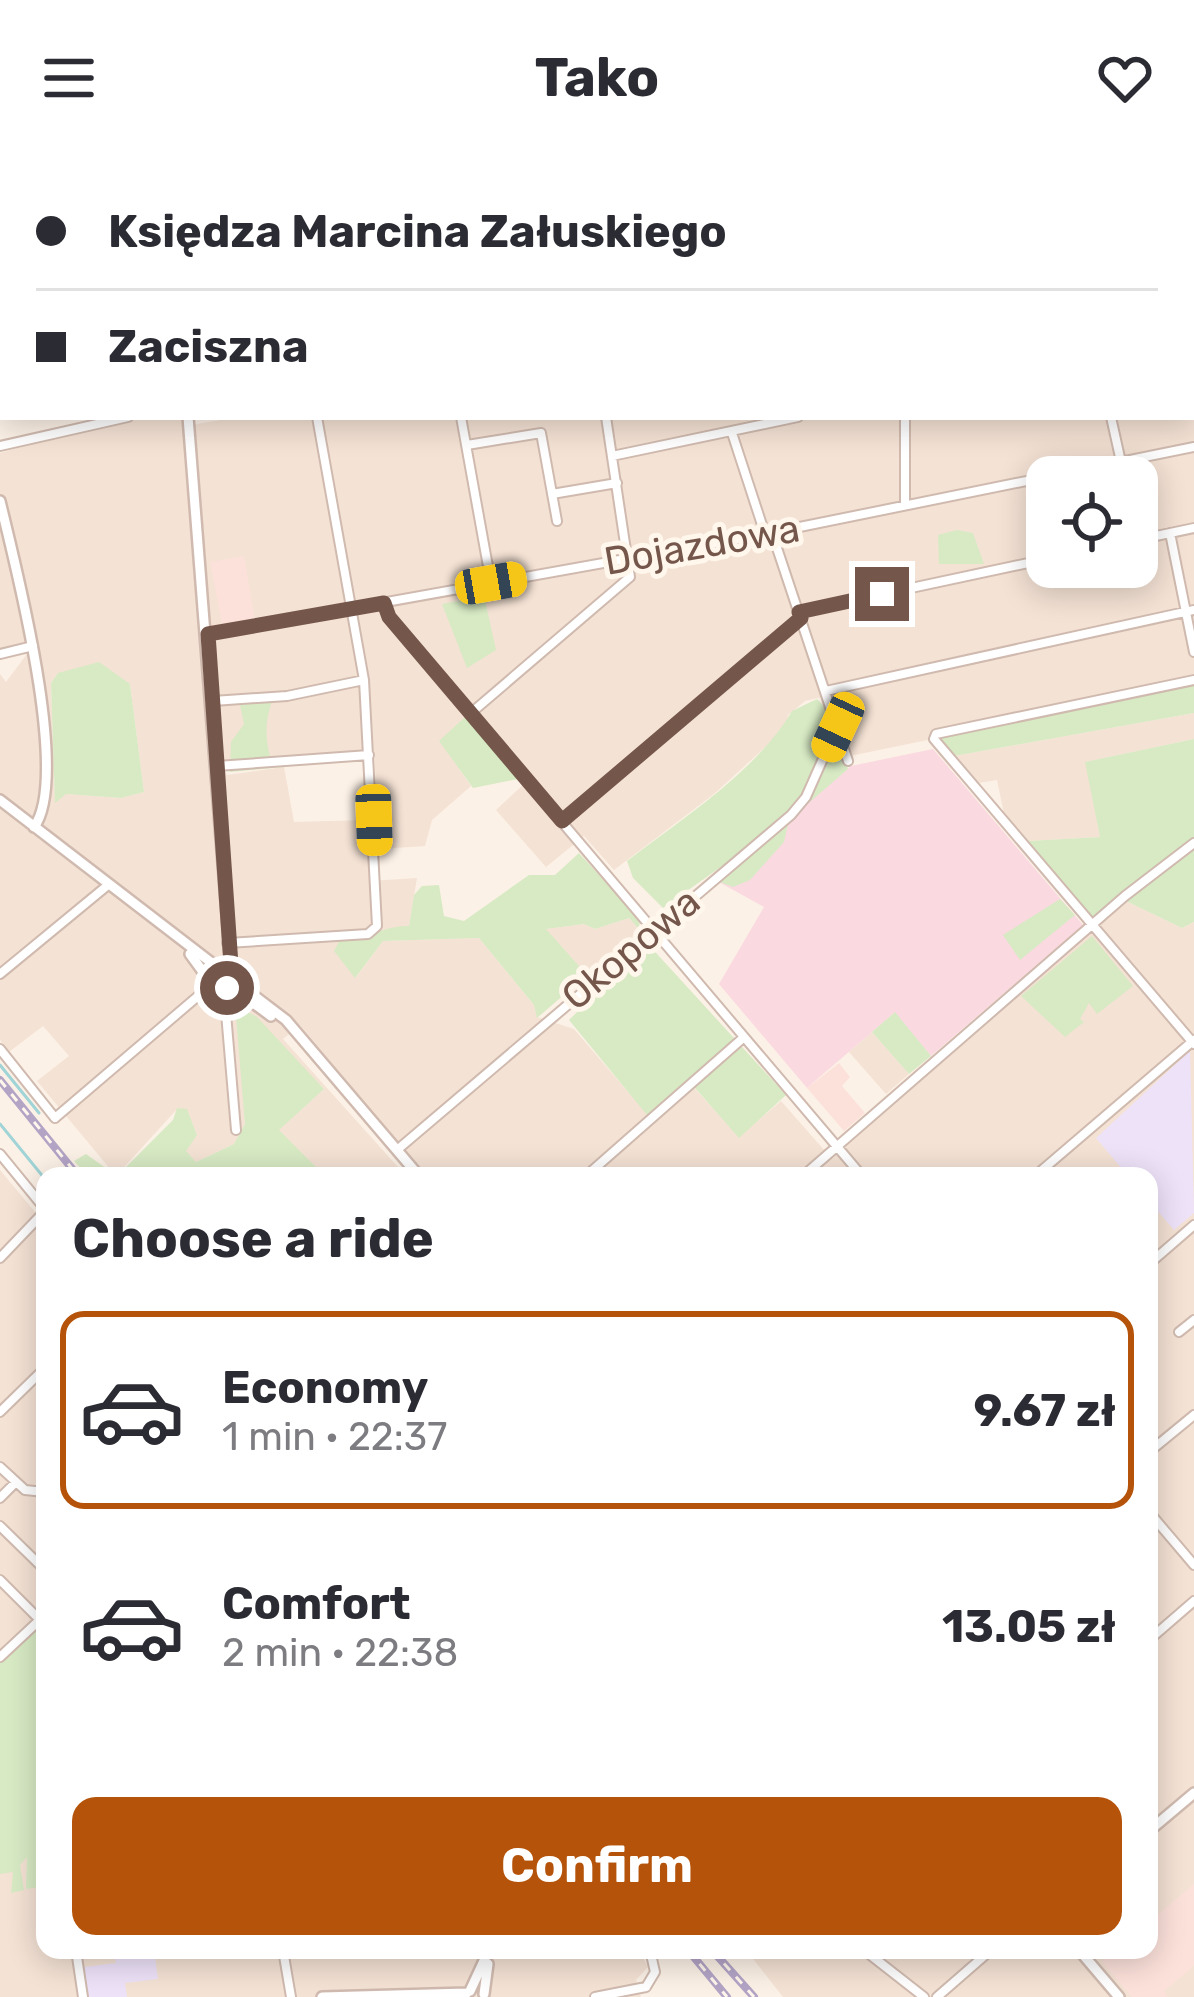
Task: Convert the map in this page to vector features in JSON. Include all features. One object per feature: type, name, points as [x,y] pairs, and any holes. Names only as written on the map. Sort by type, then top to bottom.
[{"type":"street","points":[[188,420],[217,766],[227,943],[221,978],[232,1032],[236,1130]]},
{"type":"street","points":[[227,943],[376,930],[364,680],[318,420]]},
{"type":"street","points":[[462,420],[491,583]]},
{"type":"street","points":[[471,713],[628,580],[630,559],[606,420]]},
{"type":"street","points":[[731,420],[848,761]]},
{"type":"street","points":[[612,456],[786,420]]},
{"type":"street","points":[[905,420],[905,506]]},
{"type":"street","points":[[1113,420],[1119,456]]},
{"type":"street","points":[[0,446],[89,422]]},
{"type":"street","points":[[467,445],[541,433],[557,521]]},
{"type":"street","name":"Dojazdowa","points":[[1150,456],[1194,447]]},
{"type":"street","name":"Dojazdowa","points":[[208,634],[769,534],[1026,481]]},
{"type":"street","points":[[552,494],[617,483]]},
{"type":"street","points":[[0,501],[34,646],[45,800],[34,827]]},
{"type":"street","points":[[1158,536],[1194,528]]},
{"type":"street","points":[[1170,533],[1194,652]]},
{"type":"street","points":[[562,821],[800,615],[1026,564]]},
{"type":"street","points":[[384,603],[389,617],[854,1167]]},
{"type":"street","points":[[826,692],[1189,611]]},
{"type":"street","points":[[0,654],[34,646]]},
{"type":"street","points":[[212,701],[287,696],[364,680]]},
{"type":"street","points":[[1046,1167],[1194,1042],[934,739],[936,734],[1194,680]]},
{"type":"street","name":"Okopowa","points":[[398,1150],[796,810],[838,727]]},
{"type":"street","points":[[217,766],[369,755]]},
{"type":"street","points":[[0,800],[221,978],[286,1020],[412,1167]]},
{"type":"street","points":[[813,1167],[1194,843]]},
{"type":"street","points":[[0,974],[108,885]]},
{"type":"street","points":[[0,1049],[55,1118],[221,978]]},
{"type":"street","points":[[596,1167],[743,1038]]},
{"type":"street","points":[[0,1154],[36,1199]]},
{"type":"street","points":[[0,1258],[36,1220]]},
{"type":"street","points":[[1158,1256],[1194,1225]]},
{"type":"street","points":[[1180,1332],[1194,1319]]},
{"type":"street","points":[[0,1412],[36,1377]]},
{"type":"street","points":[[1158,1445],[1194,1415]]},
{"type":"street","points":[[0,1467],[16,1482],[36,1489]]},
{"type":"street","points":[[0,1498],[16,1482]]},
{"type":"street","points":[[1158,1523],[1194,1565]]},
{"type":"street","points":[[0,1526],[36,1561]]},
{"type":"street","points":[[0,1580],[36,1611]]},
{"type":"street","points":[[1158,1632],[1194,1601]]},
{"type":"street","points":[[0,1657],[36,1624]]},
{"type":"street","points":[[1158,1824],[1194,1792]]},
{"type":"street","points":[[77,1959],[82,1997]]},
{"type":"street","points":[[285,1959],[291,1997]]},
{"type":"street","points":[[466,1994],[485,1959]]},
{"type":"street","points":[[322,1997],[486,1996],[489,1959]]},
{"type":"street","points":[[595,1997],[646,1987],[656,1972],[652,1959]]},
{"type":"street","points":[[875,1959],[924,1997]]},
{"type":"street","points":[[937,1997],[981,1959]]},
{"type":"street","points":[[1086,1959],[1119,1997]]},
{"type":"street","points":[[646,1987],[651,1997]]},
{"type":"street","points":[[421,1994],[434,1997]]},
{"type":"shaded area","points":[[117,420],[189,420],[191,425],[220,420],[1194,420],[1194,685],[850,756],[831,695],[805,701],[788,715],[785,729],[714,794],[614,870],[584,836],[546,867],[496,810],[524,784],[465,717],[440,741],[471,786],[432,820],[425,846],[380,849],[374,752],[220,761],[227,775],[284,767],[294,822],[367,820],[370,881],[417,878],[409,926],[377,938],[340,940],[356,977],[383,941],[479,938],[534,1005],[537,1017],[574,1029],[647,1114],[687,1080],[739,1137],[781,1101],[832,1159],[1126,901],[1182,928],[1194,922],[1194,1997],[1123,1997],[1091,1959],[1158,1959],[1158,1167],[418,1167],[300,1025],[283,1039],[398,1167],[316,1167],[278,1130],[324,1089],[242,1005],[245,1124],[234,1144],[196,1162],[185,1151],[197,1135],[187,1110],[178,1108],[124,1167],[109,1167],[37,1081],[69,1056],[43,1026],[9,1052],[0,1040],[0,674],[6,682],[27,654],[0,660],[0,453]],"holes":[[[58,673],[130,684],[144,792],[121,798],[66,794],[55,800],[51,683]]]},
{"type":"shaded area","points":[[244,556],[255,619],[222,624],[210,562]]},
{"type":"shaded area","points":[[1194,713],[1194,739],[1086,762],[1100,837],[1028,841],[1004,814],[997,780],[978,783],[954,756]]},
{"type":"shaded area","points":[[933,749],[1083,925],[931,1056],[894,1013],[807,1088],[719,984],[764,907],[717,881],[851,766]]},
{"type":"shaded area","points":[[629,918],[639,929],[637,936],[587,975],[545,929],[584,924],[595,929]]},
{"type":"shaded area","points":[[872,1032],[909,1074],[886,1094],[849,1052]]},
{"type":"shaded area","points":[[1190,1051],[1194,1213],[1174,1230],[1158,1211],[1158,1167],[1120,1167],[1096,1138]]},
{"type":"shaded area","points":[[839,1063],[850,1077],[842,1086],[865,1113],[844,1131],[807,1088]]},
{"type":"shaded area","points":[[0,1170],[36,1213],[36,1618],[0,1651]]},
{"type":"shaded area","points":[[36,1857],[36,1959],[644,1959],[648,1967],[636,1980],[641,1997],[0,1997],[0,1858]]},
{"type":"shaded area","points":[[1194,1884],[1194,1966],[1164,1991],[1168,1997],[1132,1997],[1102,1962],[1158,1959],[1158,1914]]},
{"type":"shaded area","points":[[115,1959],[155,1959],[158,1979],[125,1983],[127,1997],[88,1997],[84,1967],[116,1963]]},
{"type":"shaded area","points":[[753,1959],[1084,1959],[1117,1997],[783,1997]]},
{"type":"green space","points":[[957,530],[973,533],[984,564],[939,564],[938,535]]},
{"type":"green space","points":[[484,596],[496,650],[467,668],[442,604]]},
{"type":"green space","points":[[99,662],[130,684],[144,792],[121,798],[66,794],[55,803],[51,683],[58,673]]},
{"type":"green space","points":[[1194,685],[1194,713],[954,756],[938,744],[941,737]]},
{"type":"green space","points":[[817,699],[828,710],[848,769],[789,820],[784,842],[750,880],[733,887],[720,882],[740,860],[732,859],[663,908],[633,878],[627,861],[739,774],[792,711]]},
{"type":"green space","points":[[272,701],[268,749],[273,767],[284,767],[230,772],[231,742],[244,724],[240,705]]},
{"type":"green space","points":[[465,717],[518,779],[473,788],[439,741]]},
{"type":"green space","points":[[1194,739],[1194,922],[1182,928],[1126,901],[1093,918],[1028,841],[1100,837],[1085,762]]},
{"type":"green space","points":[[579,853],[640,920],[639,929],[629,918],[595,929],[584,924],[546,929],[587,975],[537,1018],[534,1005],[479,938],[383,941],[355,978],[334,951],[340,940],[409,926],[414,895],[422,886],[439,885],[444,916],[464,921],[529,875],[555,875]]},
{"type":"green space","points":[[1060,899],[1075,915],[1020,960],[1003,935]]},
{"type":"green space","points":[[1092,936],[1133,986],[1097,1014],[1089,1003],[1080,1019],[1084,1022],[1065,1037],[1021,996]]},
{"type":"green space","points":[[647,943],[786,1095],[739,1138],[688,1080],[647,1115],[569,1020]]},
{"type":"green space","points":[[235,1005],[257,1017],[324,1089],[279,1130],[316,1167],[126,1167],[173,1120],[177,1108],[187,1109],[197,1135],[186,1151],[196,1162],[234,1144],[245,1124]]},
{"type":"green space","points":[[895,1012],[931,1056],[909,1074],[872,1032]]},
{"type":"green space","points":[[86,1154],[104,1167],[80,1167],[74,1161]]},
{"type":"green space","points":[[36,1630],[36,1887],[26,1889],[27,1857],[20,1865],[24,1890],[11,1893],[13,1872],[0,1874],[0,1663]]},
{"type":"waterway","points":[[0,1065],[39,1113]]},
{"type":"waterway","points":[[0,1124],[36,1168]]},
{"type":"railway","points":[[0,1080],[71,1167]]},
{"type":"railway","points":[[695,1959],[727,1997]]},
{"type":"railway","points":[[720,1959],[754,1997]]},
{"type":"route","points":[[227,988],[232,979],[208,634],[384,603],[389,617],[562,821],[801,618],[799,612],[882,594]]}]
